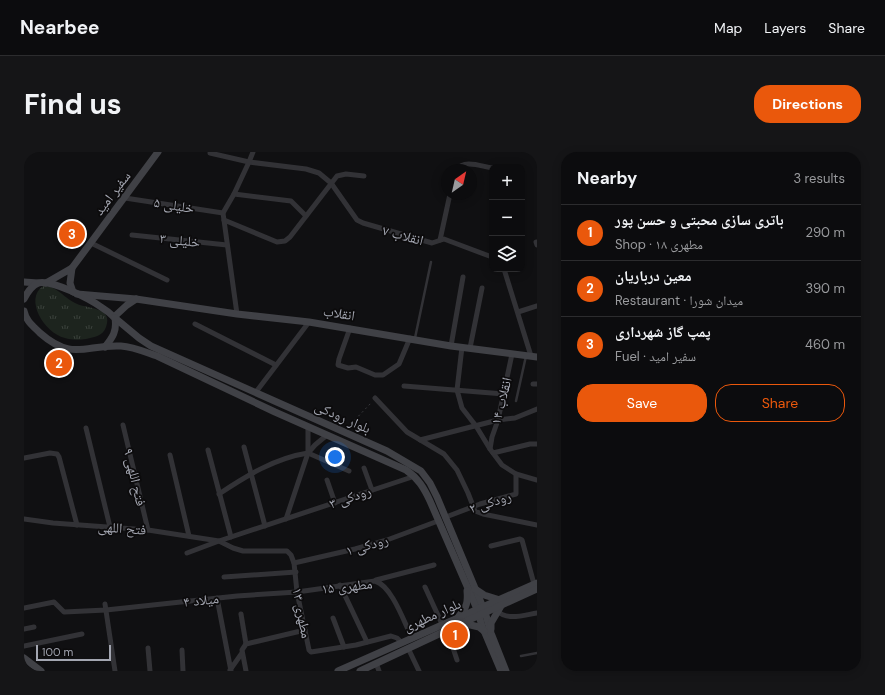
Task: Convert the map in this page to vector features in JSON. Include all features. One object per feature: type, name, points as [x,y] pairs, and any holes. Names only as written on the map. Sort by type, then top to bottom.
[{"type":"main road","name":"سفیر امید","points":[[24,299],[32,287],[72,268],[158,152]]},
{"type":"main road","points":[[72,268],[70,283],[75,293]]},
{"type":"main road","points":[[24,282],[42,283],[63,287],[75,293]]},
{"type":"main road","name":"انقلاب","points":[[75,293],[136,299],[237,314],[309,322],[413,338],[451,346],[531,356]]},
{"type":"main road","name":"بلوار رودکی","points":[[75,293],[100,306],[151,346],[344,431],[387,451],[421,471],[430,482],[446,517],[470,587]]},
{"type":"main road","points":[[105,346],[116,333],[117,326],[115,318],[127,305],[136,299]]},
{"type":"main road","name":"بلوار رودکی","points":[[24,315],[47,339],[59,346],[81,350],[105,346],[121,346],[138,349],[157,356],[308,427],[406,470],[415,476],[424,487],[438,521],[481,611],[488,632]]},
{"type":"main road","points":[[138,349],[135,342],[139,338]]},
{"type":"main road","name":"بلوار مطهری","points":[[360,671],[408,648],[445,627],[502,603],[536,585]]},
{"type":"main road","points":[[501,671],[488,632],[491,622],[502,603],[484,596],[470,587],[466,606],[458,621],[476,626],[488,632],[506,671]]},
{"type":"main road","name":"بلوار مطهری","points":[[338,671],[402,642],[445,627]]},
{"type":"main road","points":[[24,658],[27,664],[41,671]]},
{"type":"street","points":[[237,314],[223,213],[250,162],[253,152]]},
{"type":"street","points":[[533,152],[537,154]]},
{"type":"street","name":"انقلاب ۷","points":[[210,153],[250,162],[319,173],[340,195],[357,220],[363,223],[432,243],[444,239],[489,256]]},
{"type":"street","points":[[477,166],[489,168]]},
{"type":"street","points":[[224,220],[278,242],[285,241],[290,237],[330,183],[337,176],[346,174],[364,176]]},
{"type":"street","points":[[234,194],[291,201],[306,216]]},
{"type":"street","name":"خلیلی ۵","points":[[125,198],[223,213]]},
{"type":"street","points":[[440,240],[449,200]]},
{"type":"street","name":"خلیلی ۳","points":[[132,235],[227,245]]},
{"type":"street","points":[[91,243],[167,280]]},
{"type":"street","points":[[505,272],[531,356]]},
{"type":"street","points":[[451,346],[464,277]]},
{"type":"street","points":[[470,348],[482,288]]},
{"type":"street","points":[[518,312],[537,306]]},
{"type":"street","points":[[256,392],[309,322]]},
{"type":"street","points":[[195,324],[276,365]]},
{"type":"street","points":[[350,328],[338,365],[348,368],[356,367],[375,375],[382,375],[400,364],[413,338]]},
{"type":"street","points":[[462,347],[457,390],[462,408],[476,426],[491,451],[502,464],[516,474],[537,480]]},
{"type":"street","name":"انقلاب ۱۴","points":[[491,451],[512,354]]},
{"type":"street","points":[[404,386],[504,394]]},
{"type":"street","points":[[375,398],[400,425],[420,440],[444,454],[457,470],[475,511],[537,525]]},
{"type":"street","points":[[420,440],[498,420],[515,418],[537,410]]},
{"type":"street","name":"فتح اللهی ۹","points":[[123,424],[148,530]]},
{"type":"street","points":[[286,519],[308,453],[308,427]]},
{"type":"street","points":[[86,428],[110,527]]},
{"type":"street","points":[[308,453],[327,435]]},
{"type":"street","points":[[491,451],[537,444]]},
{"type":"street","points":[[244,447],[266,526]]},
{"type":"street","points":[[208,450],[230,537]]},
{"type":"street","points":[[24,458],[50,453],[57,454],[77,525]]},
{"type":"street","points":[[219,494],[251,473],[293,456],[308,453],[349,471]]},
{"type":"street","points":[[170,455],[189,536]]},
{"type":"street","points":[[364,468],[372,490]]},
{"type":"street","name":"رودکی ۲","points":[[446,517],[473,506],[516,494],[516,474]]},
{"type":"street","name":"رودکی ۳","points":[[286,519],[415,476]]},
{"type":"street","points":[[327,480],[335,503]]},
{"type":"street","name":"فتح اللهی","points":[[24,518],[53,523],[148,530],[219,541]]},
{"type":"street","name":"فتح اللهی","points":[[187,554],[230,537],[286,519]]},
{"type":"street","name":"رودکی ۱","points":[[294,563],[387,540],[438,521]]},
{"type":"street","points":[[492,546],[520,539],[522,540],[536,585]]},
{"type":"street","points":[[219,541],[233,548],[244,550],[287,551],[291,555],[294,563]]},
{"type":"street","name":"مطهری ۱۳","points":[[294,563],[297,592],[309,650],[311,652],[344,647],[391,636],[402,642]]},
{"type":"street","points":[[375,581],[434,565]]},
{"type":"street","points":[[224,576],[296,572]]},
{"type":"street","name":"مطهری ۱۵","points":[[297,592],[375,581],[384,586],[391,594],[412,638]]},
{"type":"street","points":[[340,585],[367,642]]},
{"type":"street","points":[[425,587],[445,627],[458,660]]},
{"type":"street","name":"میلاد ۴","points":[[24,608],[54,602],[64,612],[106,610],[217,598],[297,592]]},
{"type":"street","points":[[217,598],[230,671]]},
{"type":"street","points":[[502,603],[504,616],[508,617],[537,613]]},
{"type":"street","points":[[105,604],[115,671]]},
{"type":"street","points":[[230,671],[242,653],[245,645],[241,614]]},
{"type":"street","points":[[333,618],[344,647]]},
{"type":"street","points":[[24,629],[34,627]]},
{"type":"street","points":[[245,645],[305,630]]},
{"type":"street","points":[[24,646],[82,634]]},
{"type":"street","points":[[148,648],[150,671]]},
{"type":"street","points":[[408,648],[419,671]]},
{"type":"street","points":[[182,650],[183,671]]},
{"type":"street","points":[[242,653],[246,671]]},
{"type":"street","points":[[376,664],[379,671]]},
{"type":"lane","points":[[413,338],[431,262]]},
{"type":"lane","points":[[516,401],[531,356]]},
{"type":"lane","points":[[521,656],[537,653]]},
{"type":"path","points":[[344,431],[375,398]]},
{"type":"green space","points":[[43,286],[48,286],[56,290],[75,303],[97,309],[102,312],[106,315],[107,320],[105,330],[98,336],[92,338],[75,340],[57,335],[44,323],[36,307],[35,299]]},
{"type":"place","name":"پمپ گاز شهرداری","points":[[72,234]]},
{"type":"place","name":"معین درباریان","points":[[59,363]]},
{"type":"place","name":"باتری سازی محبتی و حسن پور","points":[[455,635]]}]
